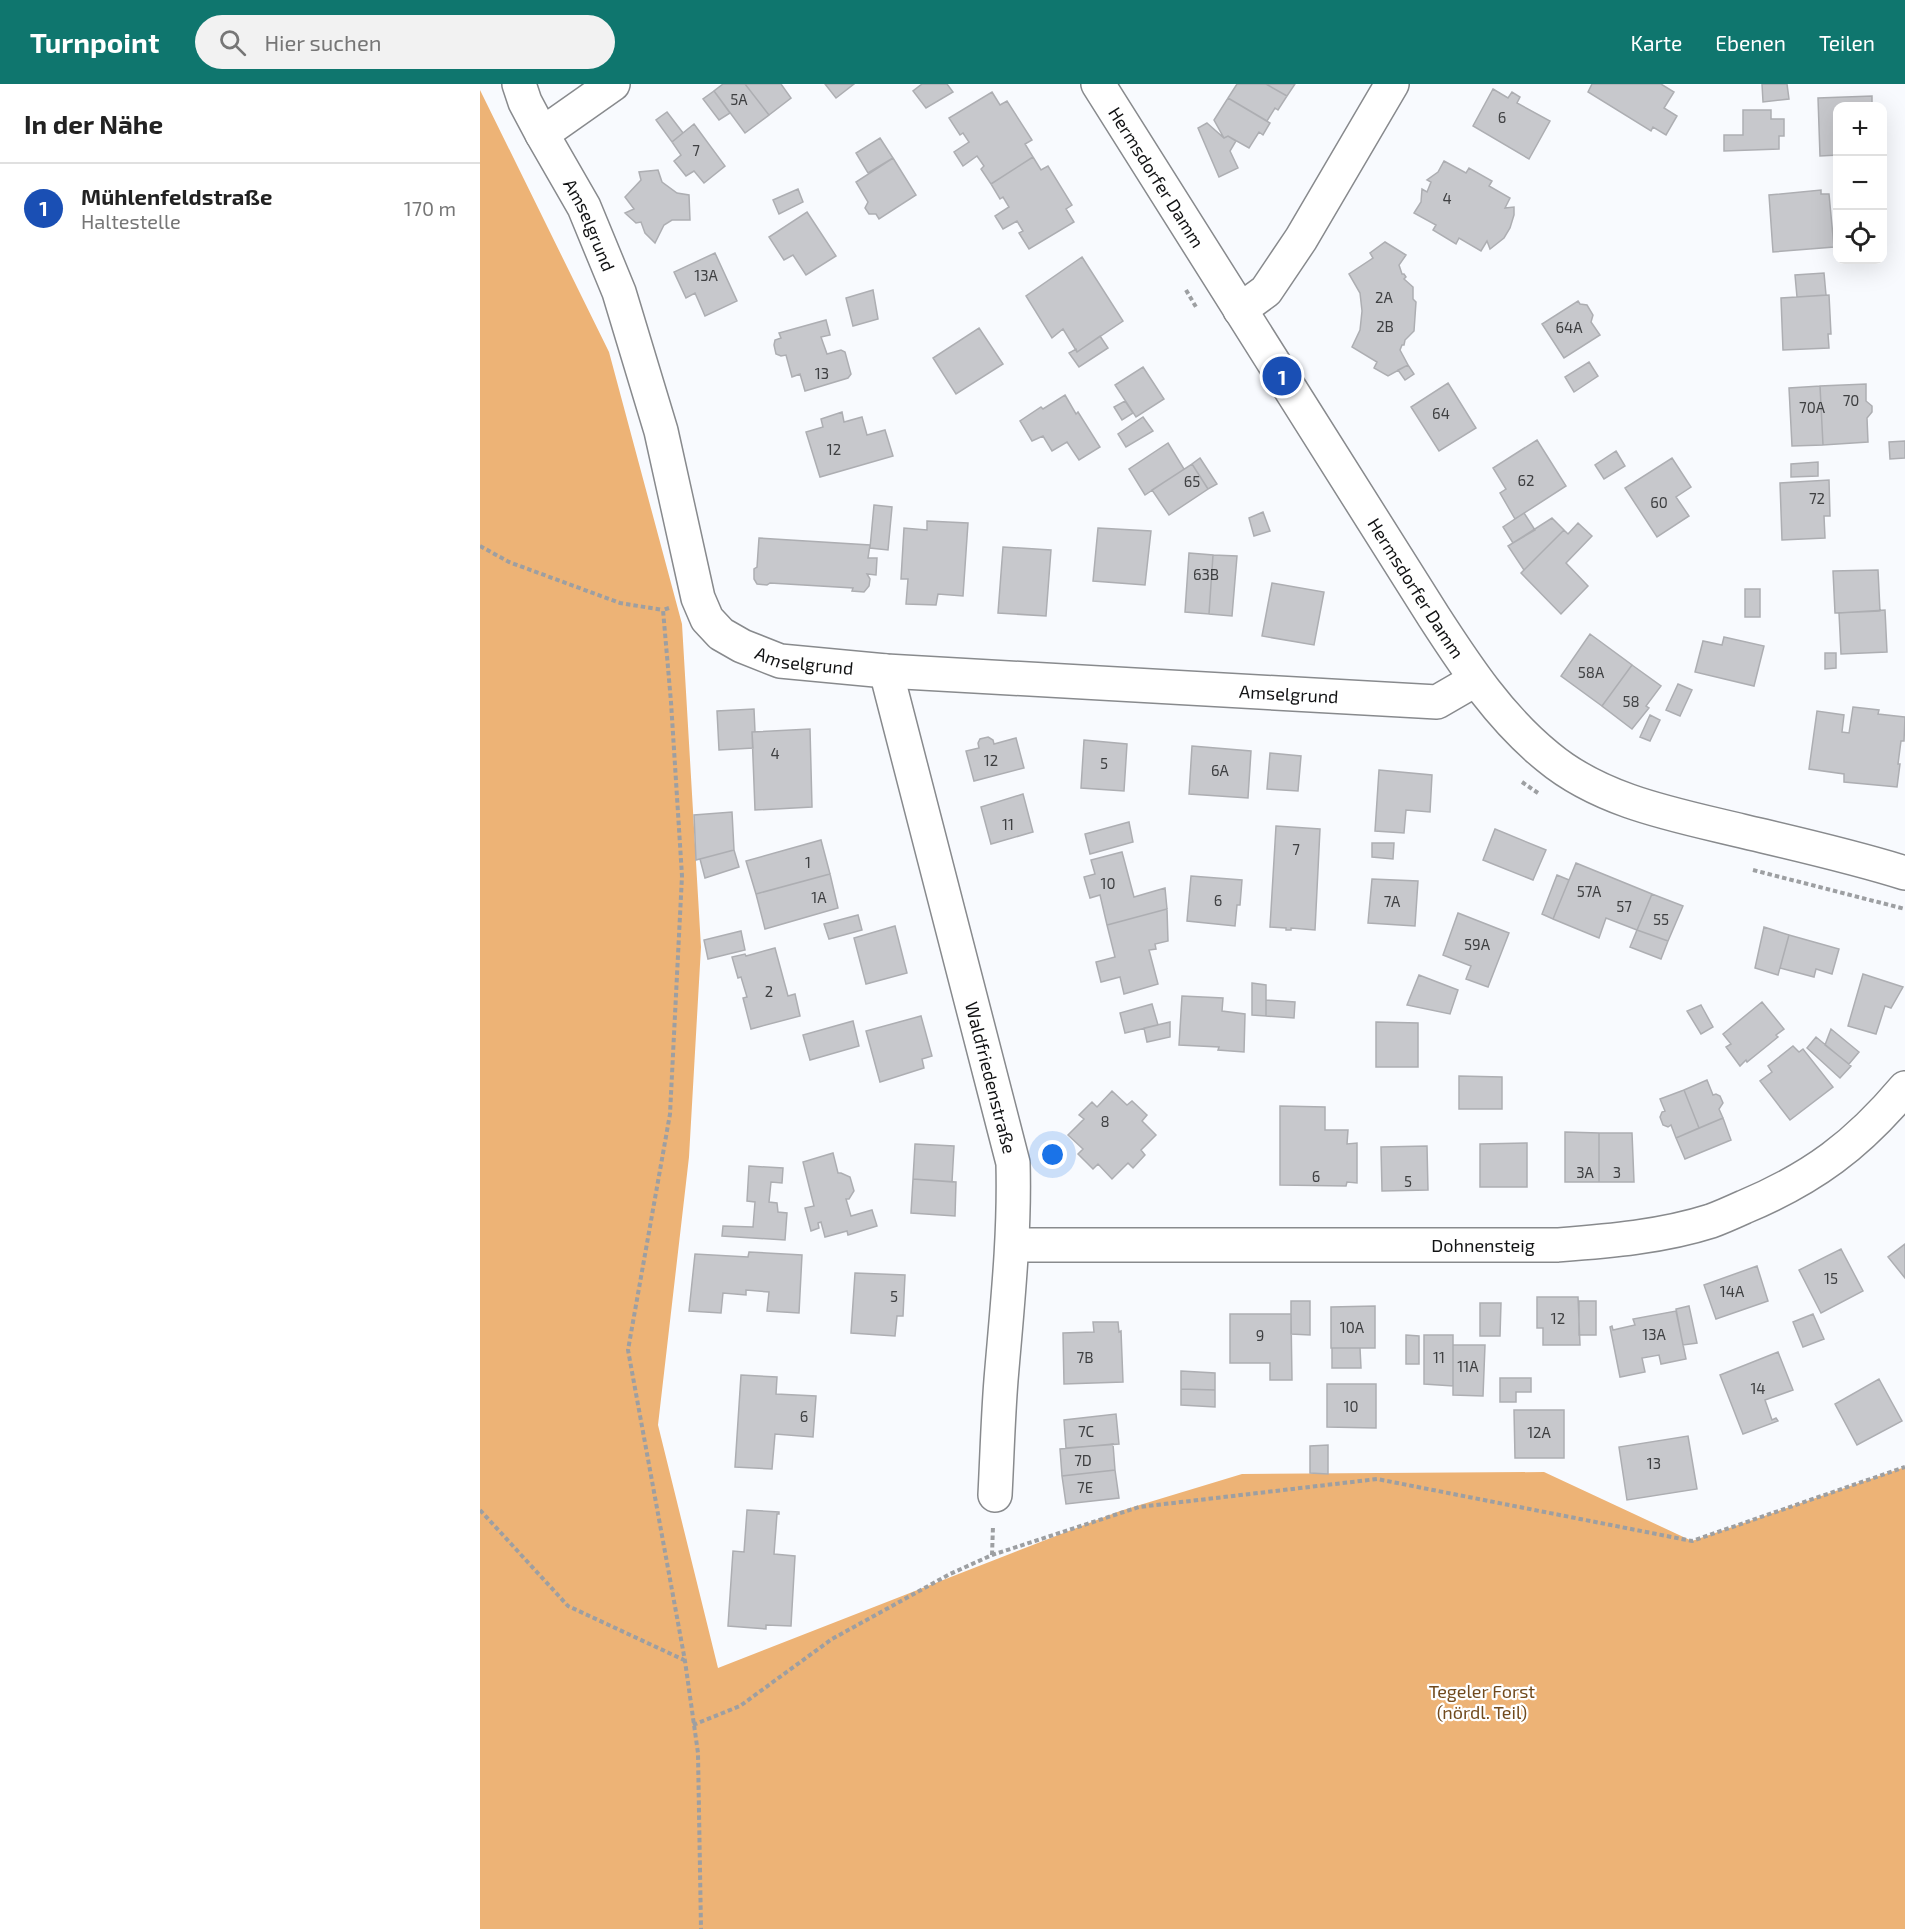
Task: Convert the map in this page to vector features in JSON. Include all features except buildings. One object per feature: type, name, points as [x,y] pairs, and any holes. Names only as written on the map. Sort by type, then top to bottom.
[{"type":"street","name":"Amselgrund","points":[[519,84],[525,102],[584,207],[619,292],[661,431],[698,598],[707,619],[721,634],[762,655],[780,661],[886,671],[1437,702],[1475,680]]},
{"type":"street","points":[[542,134],[613,84]]},
{"type":"street","name":"Hermsdorfer Damm","points":[[1098,84],[1475,680],[1520,732],[1550,759],[1594,787],[1642,805],[1857,858],[1905,873]]},
{"type":"street","points":[[1240,310],[1266,291],[1301,239],[1392,84]]},
{"type":"street","name":"Waldfriedenstraße","points":[[886,671],[1013,1163],[1013,1245],[1001,1383],[995,1495]]},
{"type":"street","name":"Dohnensteig","points":[[1013,1245],[1546,1245],[1642,1237],[1710,1221],[1769,1196],[1814,1172],[1880,1118],[1905,1088]]},
{"type":"path","points":[[480,546],[509,562],[620,603],[663,610],[698,598]]},
{"type":"path","points":[[663,610],[682,876],[670,1114],[628,1350],[685,1661],[698,1753],[701,1929]]},
{"type":"path","points":[[693,1725],[740,1706],[832,1639],[950,1574],[992,1555],[1139,1507],[1377,1479],[1692,1541],[1905,1467]]},
{"type":"path","points":[[480,1510],[568,1606],[685,1661]]},
{"type":"green space","name":"Tegeler Forst (nördl. Teil)","points":[[480,90],[609,352],[682,624],[701,947],[689,1157],[658,1425],[718,1668],[1120,1511],[1242,1474],[1544,1472],[1692,1541],[1905,1467],[1905,1929],[480,1929]]},
{"type":"place","name":"Mühlenfeldstraße","points":[[1282,376]]}]
